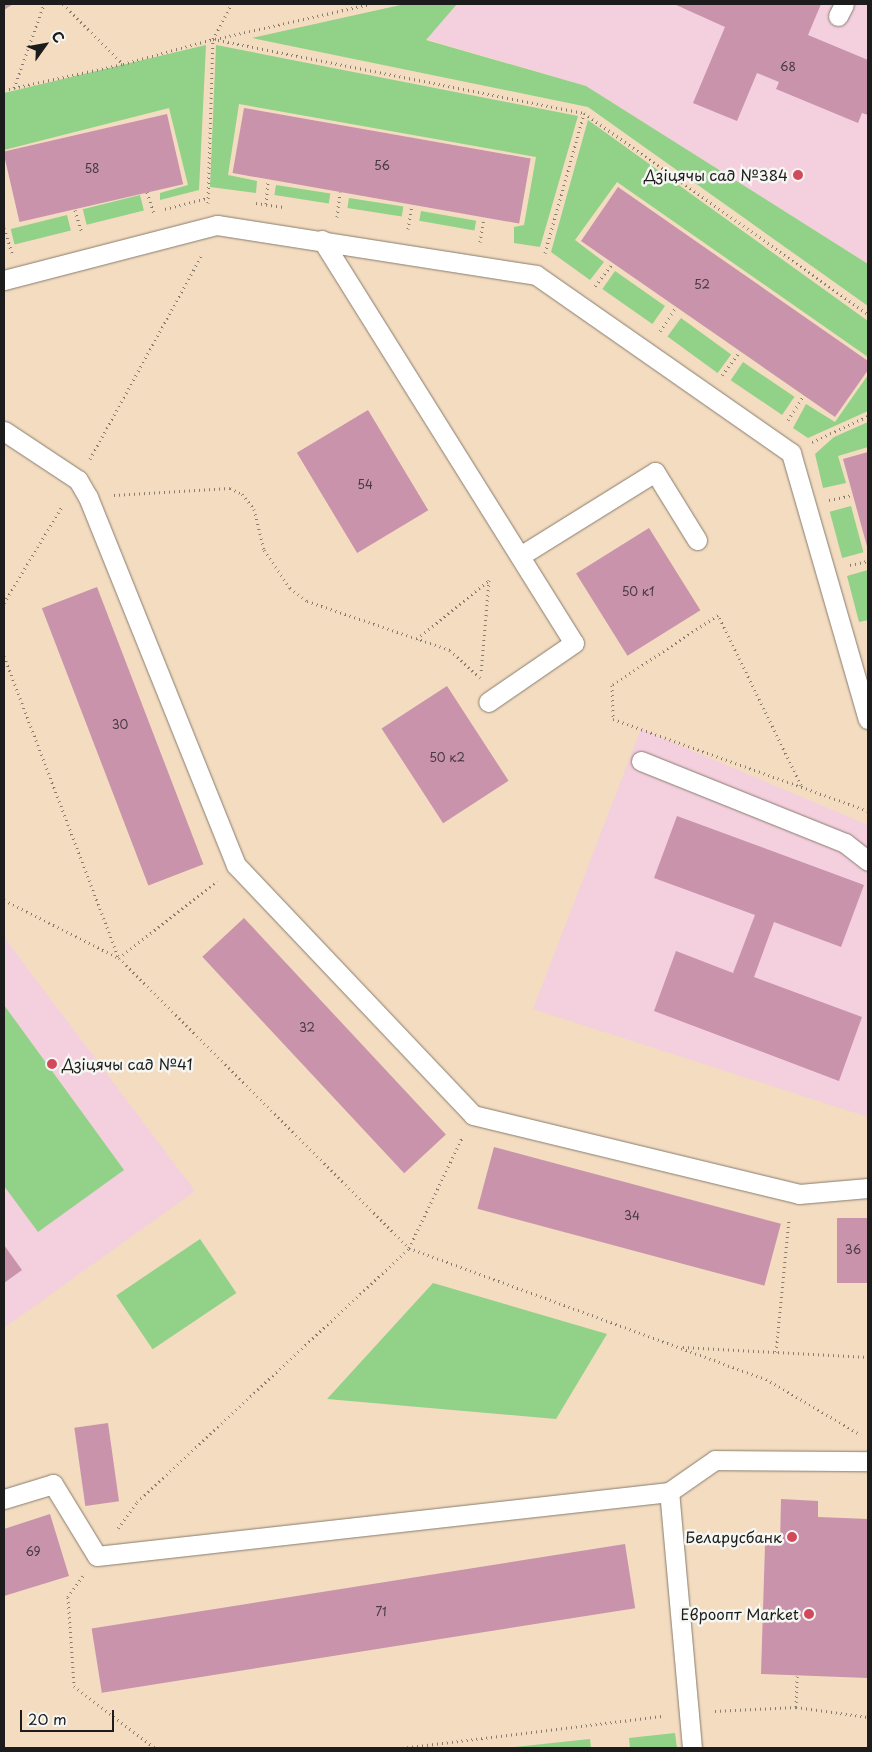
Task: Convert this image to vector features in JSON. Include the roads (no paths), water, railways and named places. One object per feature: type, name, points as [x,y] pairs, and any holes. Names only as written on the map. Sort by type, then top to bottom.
[{"type":"lane","points":[[4,280],[217,225],[536,275],[791,453],[868,719]]},
{"type":"lane","points":[[322,240],[574,643],[488,702]]},
{"type":"lane","points":[[4,431],[78,480],[88,497],[236,865],[473,1115],[799,1194],[868,1188]]},
{"type":"lane","points":[[520,556],[654,472],[697,540]]},
{"type":"lane","points":[[641,761],[845,843],[868,861]]},
{"type":"lane","points":[[4,1499],[53,1484],[97,1556],[668,1492],[715,1460],[868,1461]]},
{"type":"lane","points":[[668,1492],[692,1748]]},
{"type":"place","name":"Дзіцячы сад №384","points":[[798,175]]},
{"type":"place","name":"Дзіцячы сад №41","points":[[52,1064]]},
{"type":"place","name":"Беларусбанк","points":[[792,1537]]},
{"type":"place","name":"Евроопт Market","points":[[809,1614]]}]
